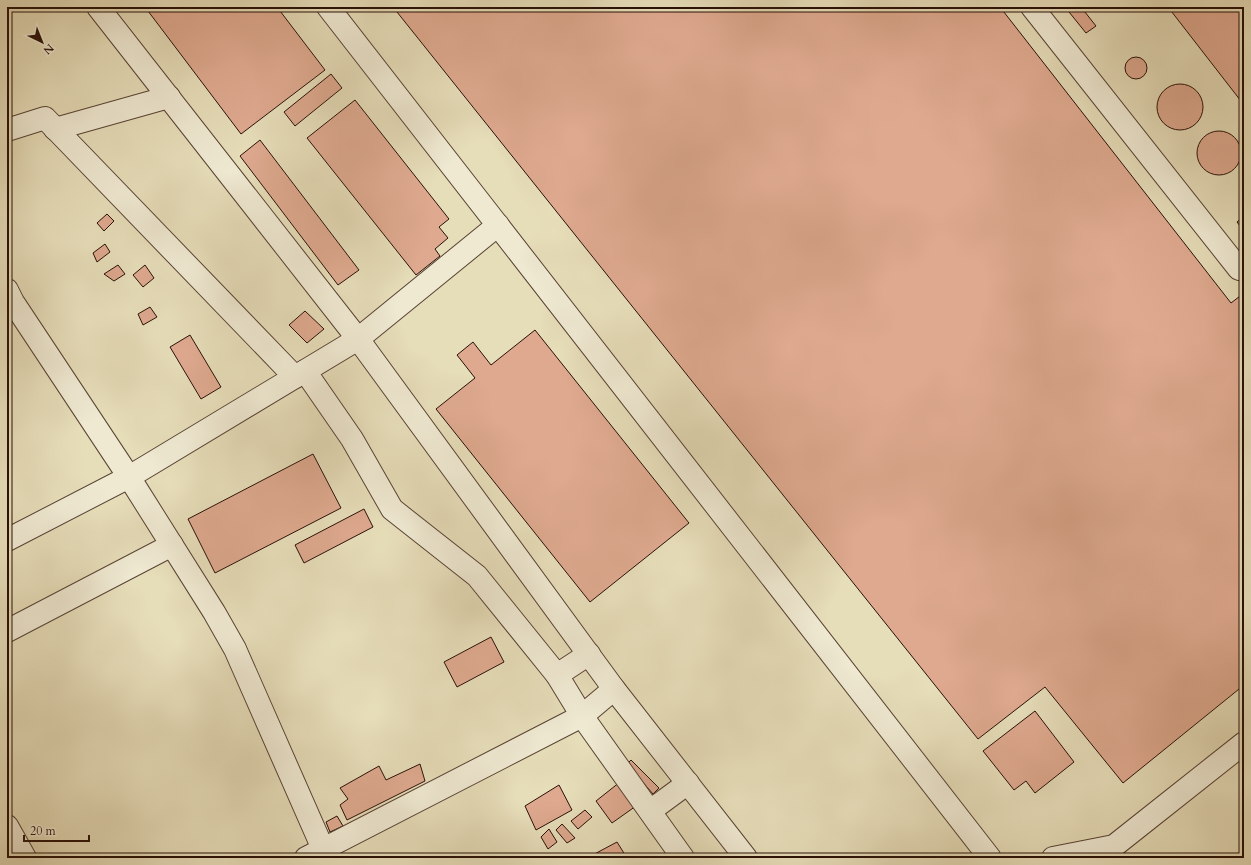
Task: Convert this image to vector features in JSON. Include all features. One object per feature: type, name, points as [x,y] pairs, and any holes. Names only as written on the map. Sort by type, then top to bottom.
[{"type":"street","points":[[98,7],[358,339],[614,689],[746,858]]},
{"type":"street","points":[[328,7],[990,858]]},
{"type":"street","points":[[1032,7],[1242,270]]},
{"type":"street","points":[[55,129],[169,98]]},
{"type":"street","points":[[7,130],[45,118],[300,374],[352,439],[392,508],[477,576],[557,675],[582,716],[683,858]]},
{"type":"street","points":[[7,540],[129,477],[358,339],[498,225]]},
{"type":"street","points":[[7,290],[13,302],[129,477],[214,612],[235,650],[319,855],[582,716],[614,689]]},
{"type":"street","points":[[7,631],[172,545]]},
{"type":"street","points":[[557,675],[589,654]]},
{"type":"street","points":[[1053,858],[1114,846],[1244,743]]},
{"type":"street","points":[[650,812],[688,783]]},
{"type":"street","points":[[7,826],[25,858]]},
{"type":"building","points":[[154,7],[277,7],[325,70],[241,134],[148,11]]},
{"type":"building","points":[[393,7],[1000,7],[1231,303],[1244,293],[1244,685],[1123,783],[1045,687],[978,739]]},
{"type":"building","points":[[1065,7],[1081,7],[1096,26],[1086,33]]},
{"type":"building","points":[[1168,7],[1239,7],[1244,13],[1244,105]]},
{"type":"building","points":[[1136,57],[1144,60],[1147,68],[1144,76],[1136,79],[1128,76],[1125,68],[1128,60]]},
{"type":"building","points":[[331,74],[342,88],[295,126],[284,112]]},
{"type":"building","points":[[1180,84],[1193,88],[1199,94],[1203,107],[1199,120],[1193,126],[1180,130],[1167,126],[1161,120],[1157,107],[1161,94],[1167,88]]},
{"type":"building","points":[[355,100],[449,219],[439,227],[448,238],[435,249],[440,256],[416,275],[307,138]]},
{"type":"building","points":[[1219,131],[1231,135],[1237,141],[1241,153],[1237,165],[1231,171],[1219,175],[1207,171],[1201,165],[1197,153],[1201,141],[1207,135]]},
{"type":"building","points":[[260,140],[359,270],[338,285],[240,156]]},
{"type":"building","points":[[107,214],[114,221],[104,231],[97,223]]},
{"type":"building","points":[[1244,216],[1244,231],[1237,222]]},
{"type":"building","points":[[105,244],[110,252],[97,262],[93,253]]},
{"type":"building","points":[[118,265],[125,274],[114,281],[104,274]]},
{"type":"building","points":[[145,265],[154,278],[143,287],[133,275]]},
{"type":"building","points":[[150,307],[157,317],[143,325],[138,314]]},
{"type":"building","points":[[305,311],[324,329],[307,343],[289,325]]},
{"type":"building","points":[[535,330],[689,523],[590,602],[436,409],[475,378],[457,355],[473,342],[491,365]]},
{"type":"building","points":[[190,335],[221,387],[201,399],[170,347]]},
{"type":"building","points":[[313,454],[341,508],[215,573],[188,519]]},
{"type":"building","points":[[364,509],[373,527],[304,563],[295,545]]},
{"type":"building","points":[[491,637],[504,662],[457,687],[444,662]]},
{"type":"building","points":[[1035,711],[1074,762],[1035,793],[1026,781],[1014,790],[983,751]]},
{"type":"building","points":[[631,760],[659,788],[653,794],[627,764]]},
{"type":"building","points":[[420,764],[425,781],[347,820],[340,805],[348,799],[340,788],[379,766],[386,780]]},
{"type":"building","points":[[620,782],[636,806],[612,823],[596,801]]},
{"type":"building","points":[[559,785],[572,810],[536,830],[525,806]]},
{"type":"building","points":[[585,810],[592,817],[578,829],[571,821]]},
{"type":"building","points":[[337,816],[343,826],[330,832],[326,822]]},
{"type":"building","points":[[562,824],[575,838],[567,843],[556,830]]},
{"type":"building","points":[[549,829],[557,842],[548,849],[541,837]]},
{"type":"building","points":[[617,842],[627,858],[587,858]]}]
